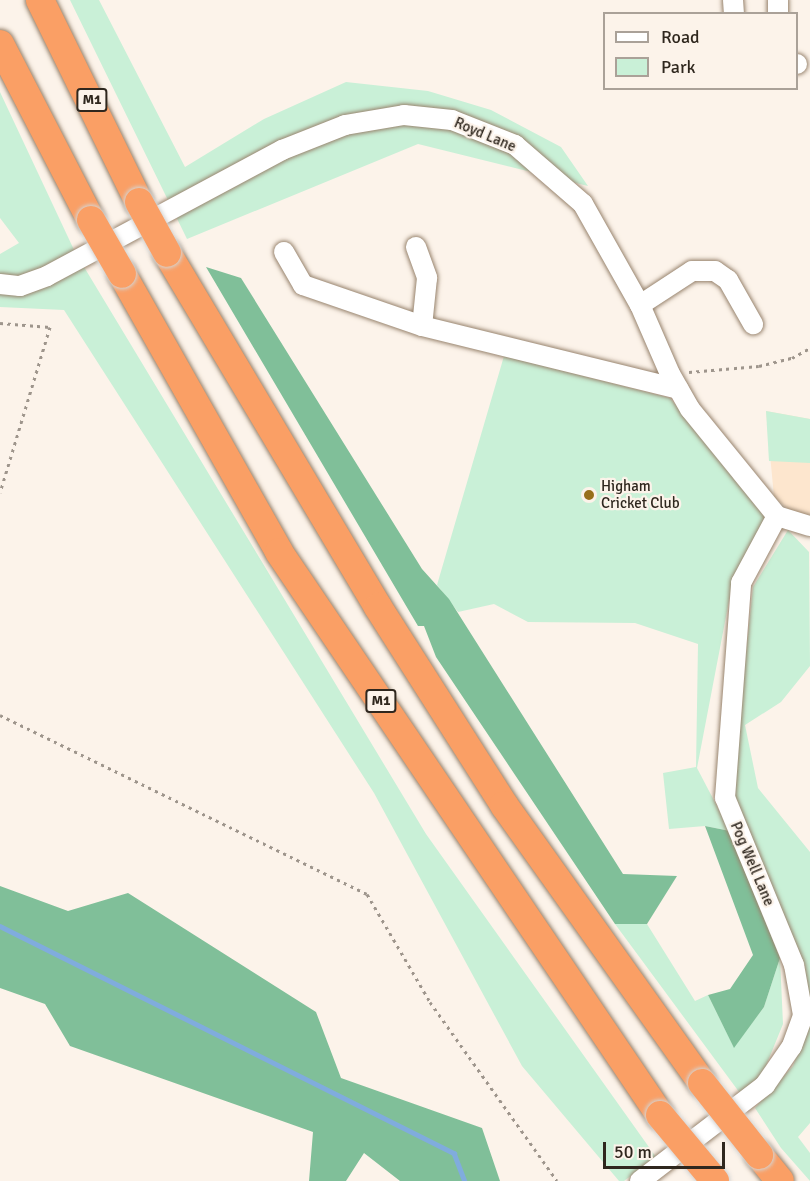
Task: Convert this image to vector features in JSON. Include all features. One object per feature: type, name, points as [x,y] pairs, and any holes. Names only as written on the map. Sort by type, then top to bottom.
[{"type":"highway","name":"M1","points":[[40,0],[139,202],[167,253],[378,607],[504,805],[702,1083],[780,1181]]},
{"type":"highway","name":"M1","points":[[0,44],[91,220],[279,552],[660,1115],[715,1181]]},
{"type":"street","name":"Royd Lane","points":[[0,284],[20,286],[47,276],[282,150],[345,125],[404,115],[452,120],[514,145],[583,204],[640,304],[674,381],[690,409],[777,516]]},
{"type":"street","points":[[416,248],[427,278],[422,326]]},
{"type":"street","points":[[284,252],[303,285],[422,326],[674,381]]},
{"type":"street","points":[[640,304],[692,271],[715,271],[728,280],[753,324]]},
{"type":"street","points":[[777,516],[810,526]]},
{"type":"street","name":"Pog Well Lane","points":[[640,1181],[765,1085],[792,1046],[803,1015],[794,965],[724,798],[741,583],[777,516]]},
{"type":"path","points":[[0,323],[50,327],[0,493]]},
{"type":"path","points":[[674,381],[792,358],[810,348]]},
{"type":"path","points":[[0,715],[367,894],[430,1002],[556,1181]]},
{"type":"shaded area","points":[[766,411],[810,419],[810,515],[793,513],[774,497]]},
{"type":"green space","points":[[70,0],[99,0],[185,167],[264,119],[346,82],[428,91],[491,110],[561,147],[588,186],[418,144],[187,239]]},
{"type":"green space","points":[[0,92],[75,252],[426,834],[656,1157],[624,1181],[619,1181],[522,1066],[374,793],[64,310],[0,307],[0,254],[19,243],[0,218]]},
{"type":"green space","points":[[206,267],[241,278],[422,569],[449,599],[623,874],[677,876],[647,924],[615,924],[436,657],[424,626],[418,626]]},
{"type":"green space","name":"Higham Cricket Club","points":[[504,356],[670,398],[767,520],[733,580],[697,768],[730,831],[705,826],[669,829],[663,773],[696,767],[698,644],[635,623],[528,622],[494,604],[458,612],[437,585]]},
{"type":"green space","points":[[766,411],[810,419],[810,463],[769,461]]},
{"type":"green space","points":[[788,530],[809,552],[810,666],[781,702],[745,725],[758,788],[810,852],[810,1123],[798,1137],[810,1153],[810,1181],[781,1148],[755,1108],[793,1066],[809,1023],[805,966],[731,796],[753,587]]},
{"type":"green space","points":[[705,826],[730,831],[780,958],[764,1007],[734,1048],[708,995],[730,989],[753,955]]},
{"type":"green space","points":[[0,886],[68,911],[128,893],[316,1012],[341,1078],[482,1128],[500,1181],[400,1181],[364,1153],[346,1181],[309,1181],[313,1132],[70,1046],[45,1004],[0,988]]},
{"type":"green space","points":[[615,924],[647,924],[695,1001],[708,995],[734,1047],[764,1007],[780,958],[783,1024],[761,1078],[745,1100]]},
{"type":"waterway","points":[[0,926],[454,1153],[465,1181]]},
{"type":"place","name":"Higham Cricket Club","points":[[589,495]]}]
